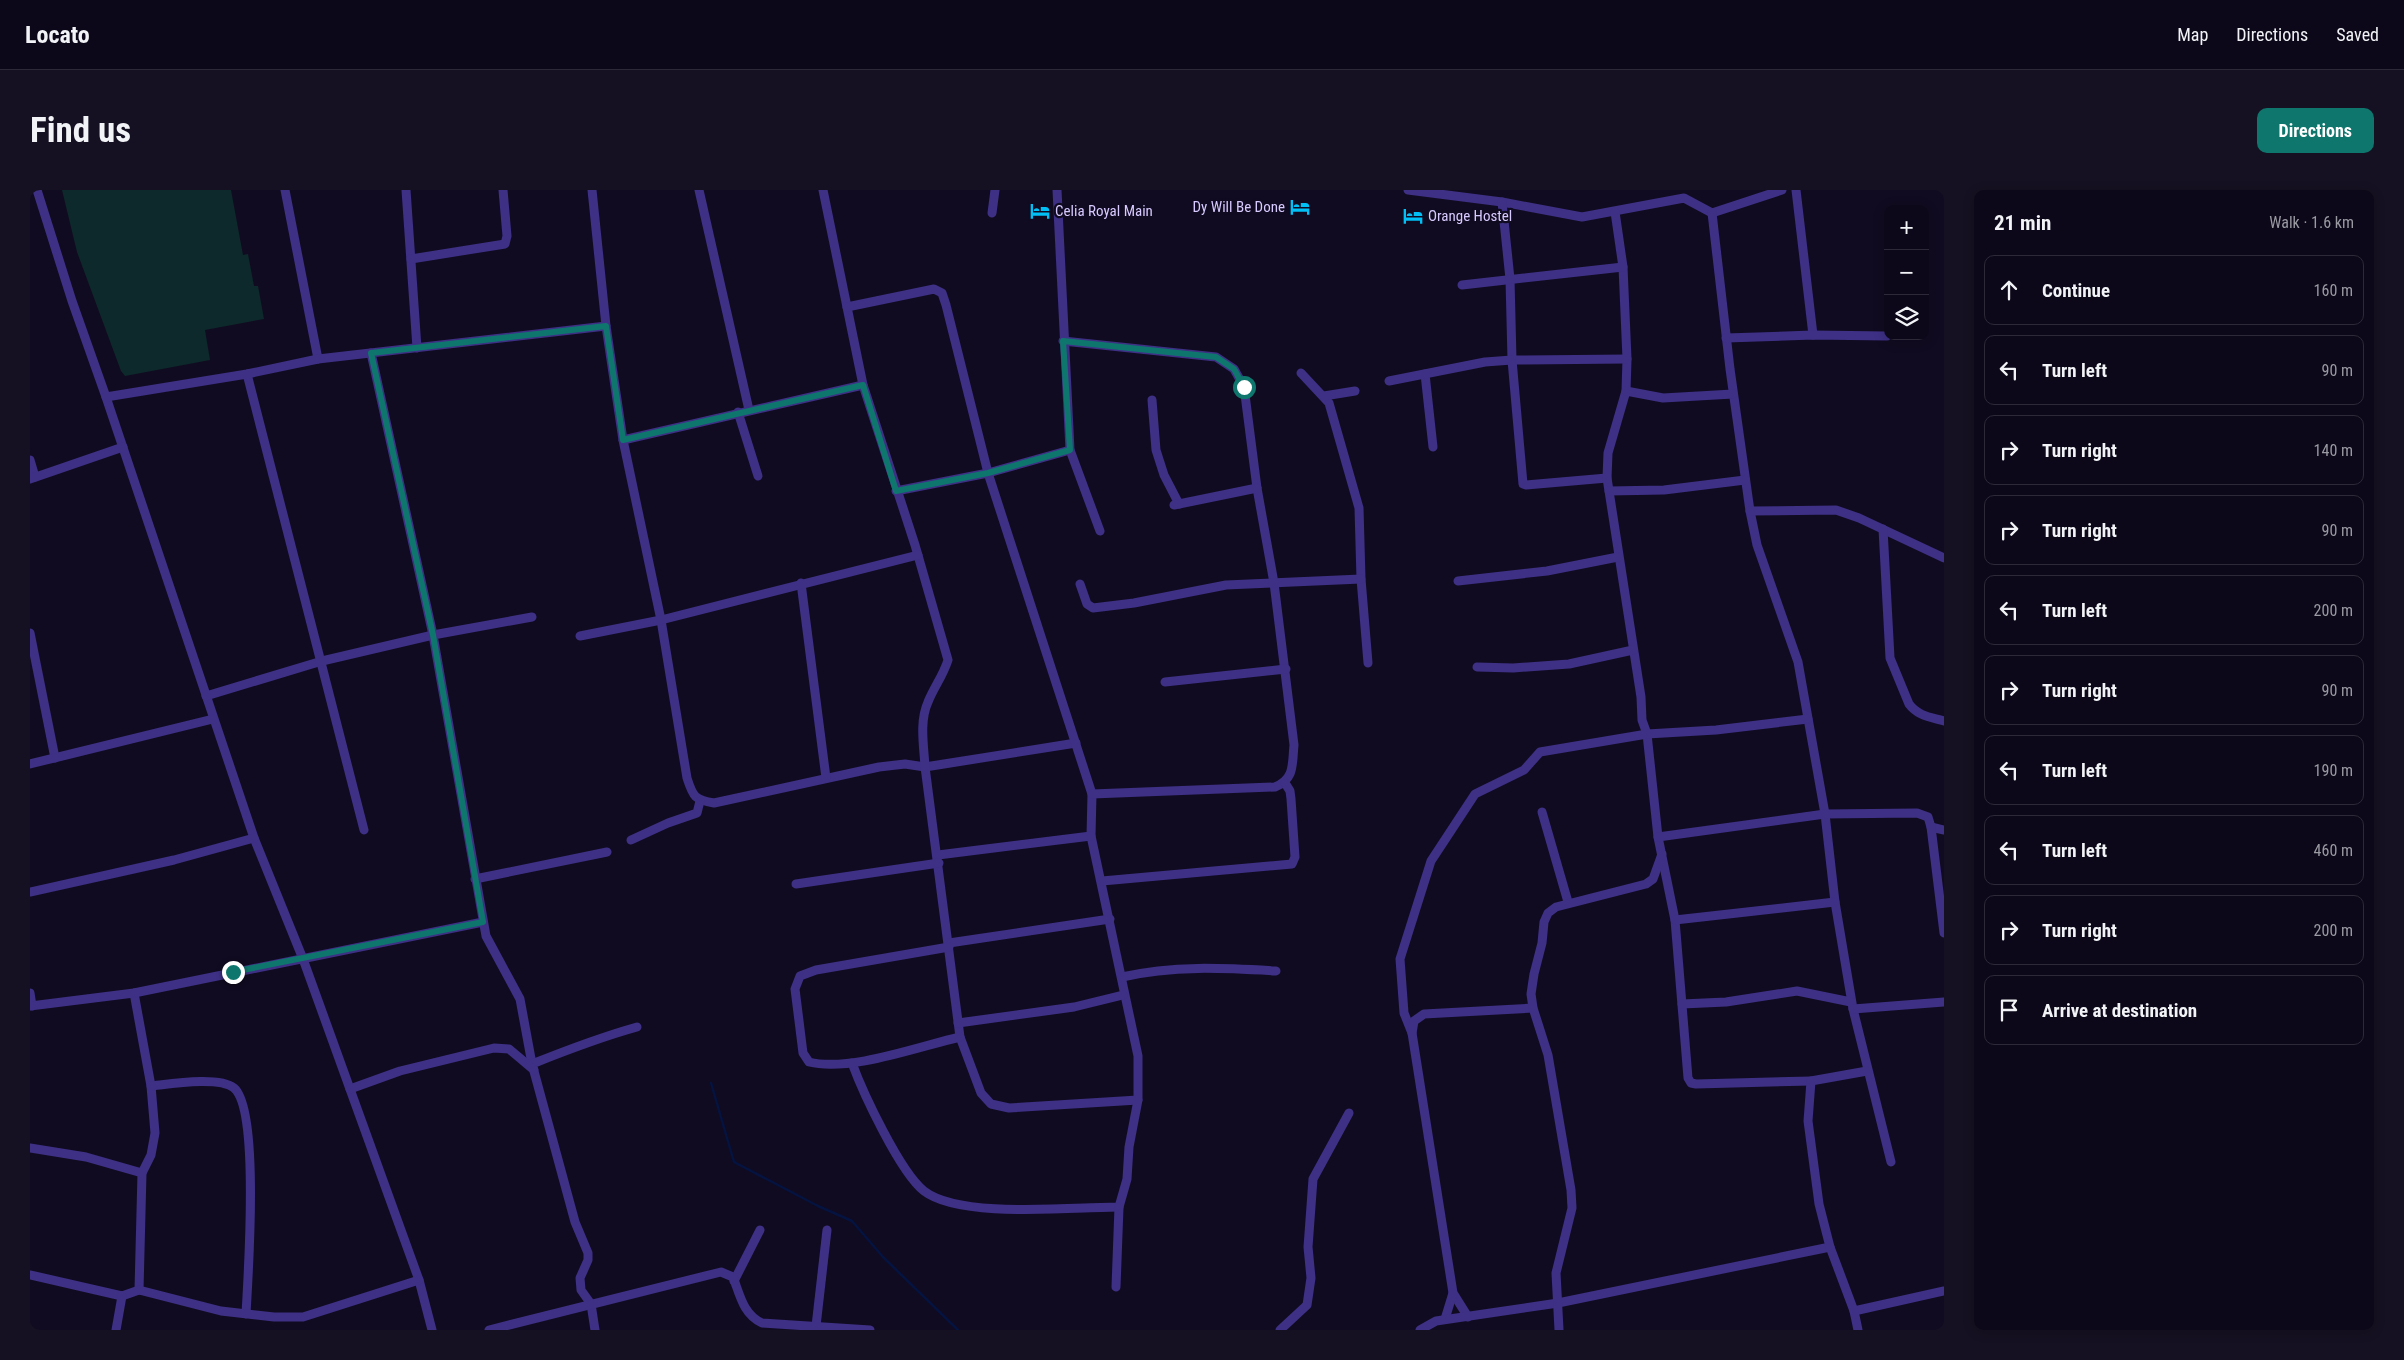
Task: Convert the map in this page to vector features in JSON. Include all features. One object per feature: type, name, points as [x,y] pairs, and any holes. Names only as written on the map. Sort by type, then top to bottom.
[{"type":"street","points":[[37,190],[78,318],[254,838],[303,959],[419,1280],[432,1330]]},
{"type":"street","points":[[285,190],[318,359]]},
{"type":"street","points":[[406,190],[417,348]]},
{"type":"street","points":[[411,259],[498,247],[505,244],[507,236],[503,190]]},
{"type":"street","points":[[592,190],[606,326],[623,440],[661,620],[687,778],[692,793],[700,801],[714,803],[826,778],[905,764],[925,768],[1076,743]]},
{"type":"street","points":[[699,190],[749,410]]},
{"type":"street","points":[[823,190],[863,385],[918,556],[948,660],[942,678],[927,702],[924,716],[925,768],[960,1036],[981,1093],[991,1104],[1009,1108],[1138,1100]]},
{"type":"street","points":[[992,212],[996,190]]},
{"type":"street","points":[[1057,190],[1061,244],[1063,341],[1070,450],[1100,531]]},
{"type":"street","points":[[1408,190],[1502,202],[1582,217],[1615,212],[1683,194],[1712,213]]},
{"type":"street","points":[[1712,213],[1782,190]]},
{"type":"street","points":[[1796,190],[1813,335]]},
{"type":"street","points":[[1502,202],[1510,279],[1512,360],[1523,484],[1607,478]]},
{"type":"street","points":[[1615,212],[1623,268],[1627,359],[1626,391],[1608,453],[1607,478],[1642,720],[1647,734],[1658,837],[1675,920],[1688,1078],[1691,1082],[1811,1081],[1867,1071]]},
{"type":"street","points":[[1712,213],[1726,338],[1750,511],[1757,545],[1798,662],[1825,814],[1835,902],[1852,1006],[1891,1162]]},
{"type":"street","points":[[1462,285],[1623,268]]},
{"type":"street","points":[[847,306],[934,289],[942,293],[988,473],[1092,794],[1092,836],[1138,1056],[1138,1100],[1129,1147],[1127,1179],[1119,1207],[1116,1287]]},
{"type":"street","points":[[106,397],[248,374],[318,359],[606,326]]},
{"type":"street","points":[[1726,338],[1813,335],[1884,336]]},
{"type":"street","points":[[1063,341],[1216,357],[1234,369],[1244,387],[1257,488],[1274,583],[1294,745],[1291,771],[1285,783],[1275,787],[1092,794]]},
{"type":"street","points":[[371,353],[433,635],[486,936],[520,999],[533,1067],[575,1222],[587,1247],[588,1260],[580,1278],[581,1290],[590,1304],[596,1330]]},
{"type":"street","points":[[1389,381],[1485,362],[1627,359]]},
{"type":"street","points":[[1301,373],[1324,396],[1331,409],[1342,454],[1359,508],[1361,579],[1368,663]]},
{"type":"street","points":[[248,374],[275,489],[322,661],[364,830]]},
{"type":"street","points":[[1425,374],[1433,447]]},
{"type":"street","points":[[623,440],[738,412],[863,385]]},
{"type":"street","points":[[1324,396],[1355,390]]},
{"type":"street","points":[[1626,391],[1663,398],[1734,394]]},
{"type":"street","points":[[1152,400],[1156,450],[1164,475],[1177,504],[1257,488]]},
{"type":"street","points":[[738,412],[758,476]]},
{"type":"street","points":[[30,460],[33,478],[123,447]]},
{"type":"street","points":[[896,491],[988,473],[1070,450]]},
{"type":"street","points":[[1609,491],[1664,490],[1745,480]]},
{"type":"street","points":[[1750,511],[1836,510],[1883,529],[1944,558]]},
{"type":"street","points":[[1883,529],[1890,658],[1909,704],[1914,710],[1920,715],[1944,721]]},
{"type":"street","points":[[580,636],[661,620],[801,583],[918,556]]},
{"type":"street","points":[[1458,581],[1546,571],[1618,556]]},
{"type":"street","points":[[1080,584],[1087,604],[1093,608],[1134,603],[1226,585],[1361,579]]},
{"type":"street","points":[[801,583],[826,778]]},
{"type":"street","points":[[206,696],[322,661],[433,635],[532,617]]},
{"type":"street","points":[[30,633],[31,648],[55,758]]},
{"type":"street","points":[[1477,667],[1513,668],[1569,664],[1633,650]]},
{"type":"street","points":[[1165,682],[1286,669]]},
{"type":"street","points":[[30,764],[213,719]]},
{"type":"street","points":[[1468,1318],[1453,1293],[1412,1033],[1404,1013],[1400,959],[1431,861],[1475,794],[1524,770],[1540,752],[1647,734],[1716,730],[1808,719]]},
{"type":"street","points":[[1102,882],[1292,864],[1295,857],[1291,800],[1290,791],[1285,783]]},
{"type":"street","points":[[631,840],[668,823],[698,813],[700,801]]},
{"type":"street","points":[[1542,812],[1568,902]]},
{"type":"street","points":[[1658,837],[1825,814],[1917,813],[1928,817],[1931,827],[1944,933]]},
{"type":"street","points":[[1931,827],[1944,830]]},
{"type":"street","points":[[796,884],[938,859],[1092,836]]},
{"type":"street","points":[[30,892],[174,860],[254,838]]},
{"type":"street","points":[[475,879],[606,852]]},
{"type":"street","points":[[1559,1330],[1556,1273],[1572,1208],[1571,1190],[1548,1055],[1533,1008],[1532,987],[1542,943],[1544,922],[1548,912],[1568,902],[1646,884],[1653,879],[1662,853]]},
{"type":"street","points":[[1675,920],[1835,902]]},
{"type":"street","points":[[960,1036],[852,1063],[822,1065],[808,1062],[803,1053],[795,989],[800,976],[816,970],[949,945],[1110,919]]},
{"type":"street","points":[[30,993],[31,1006],[134,993],[483,922]]},
{"type":"street","points":[[1122,977],[1149,971],[1206,967],[1276,971]]},
{"type":"street","points":[[1682,1004],[1726,1002],[1797,991],[1852,1006],[1944,1002]]},
{"type":"street","points":[[134,993],[151,1086],[155,1133],[151,1155],[142,1173],[139,1290]]},
{"type":"street","points":[[958,1023],[1074,1007],[1124,995]]},
{"type":"street","points":[[1412,1033],[1414,1021],[1424,1014],[1533,1008]]},
{"type":"street","points":[[533,1067],[583,1046],[601,1036],[637,1027]]},
{"type":"street","points":[[350,1089],[400,1071],[494,1048],[509,1049],[533,1067]]},
{"type":"street","points":[[852,1063],[861,1088],[902,1163],[924,1192],[946,1201],[972,1207],[1029,1210],[1119,1207]]},
{"type":"street","points":[[151,1086],[213,1081],[233,1087],[241,1097],[246,1126],[251,1204],[246,1314]]},
{"type":"street","points":[[1811,1081],[1808,1122],[1819,1204],[1830,1247],[1854,1311],[1858,1330]]},
{"type":"street","points":[[1280,1330],[1307,1305],[1311,1278],[1308,1247],[1313,1179],[1349,1113]]},
{"type":"street","points":[[30,1148],[86,1157],[142,1173]]},
{"type":"street","points":[[734,1281],[760,1230]]},
{"type":"street","points":[[816,1326],[827,1230]]},
{"type":"street","points":[[1420,1330],[1436,1321],[1445,1319],[1468,1318],[1558,1303],[1830,1247]]},
{"type":"street","points":[[490,1330],[721,1272],[728,1273],[734,1281],[746,1311],[751,1318],[762,1323],[870,1330]]},
{"type":"street","points":[[30,1275],[122,1296],[139,1290],[221,1310],[246,1314],[304,1317],[419,1280]]},
{"type":"street","points":[[1854,1311],[1944,1290]]},
{"type":"street","points":[[1445,1319],[1453,1293]]},
{"type":"street","points":[[116,1330],[122,1296]]},
{"type":"green space","points":[[62,190],[231,190],[243,255],[248,254],[254,286],[258,286],[264,319],[205,330],[210,360],[125,376],[121,371],[77,252]]},
{"type":"waterway","points":[[711,1083],[734,1162],[818,1206],[852,1221],[883,1257],[958,1330]]},
{"type":"place","name":"Dy Will Be Done","points":[[1300,207]]},
{"type":"place","name":"Celia Royal Main","points":[[1040,211]]},
{"type":"place","name":"Orange Hostel","points":[[1413,216]]},
{"type":"route","points":[[233,972],[483,922],[433,635],[371,353],[606,326],[623,440],[863,385],[896,491],[988,473],[1070,450],[1063,341],[1216,357],[1234,369],[1244,387]]}]
